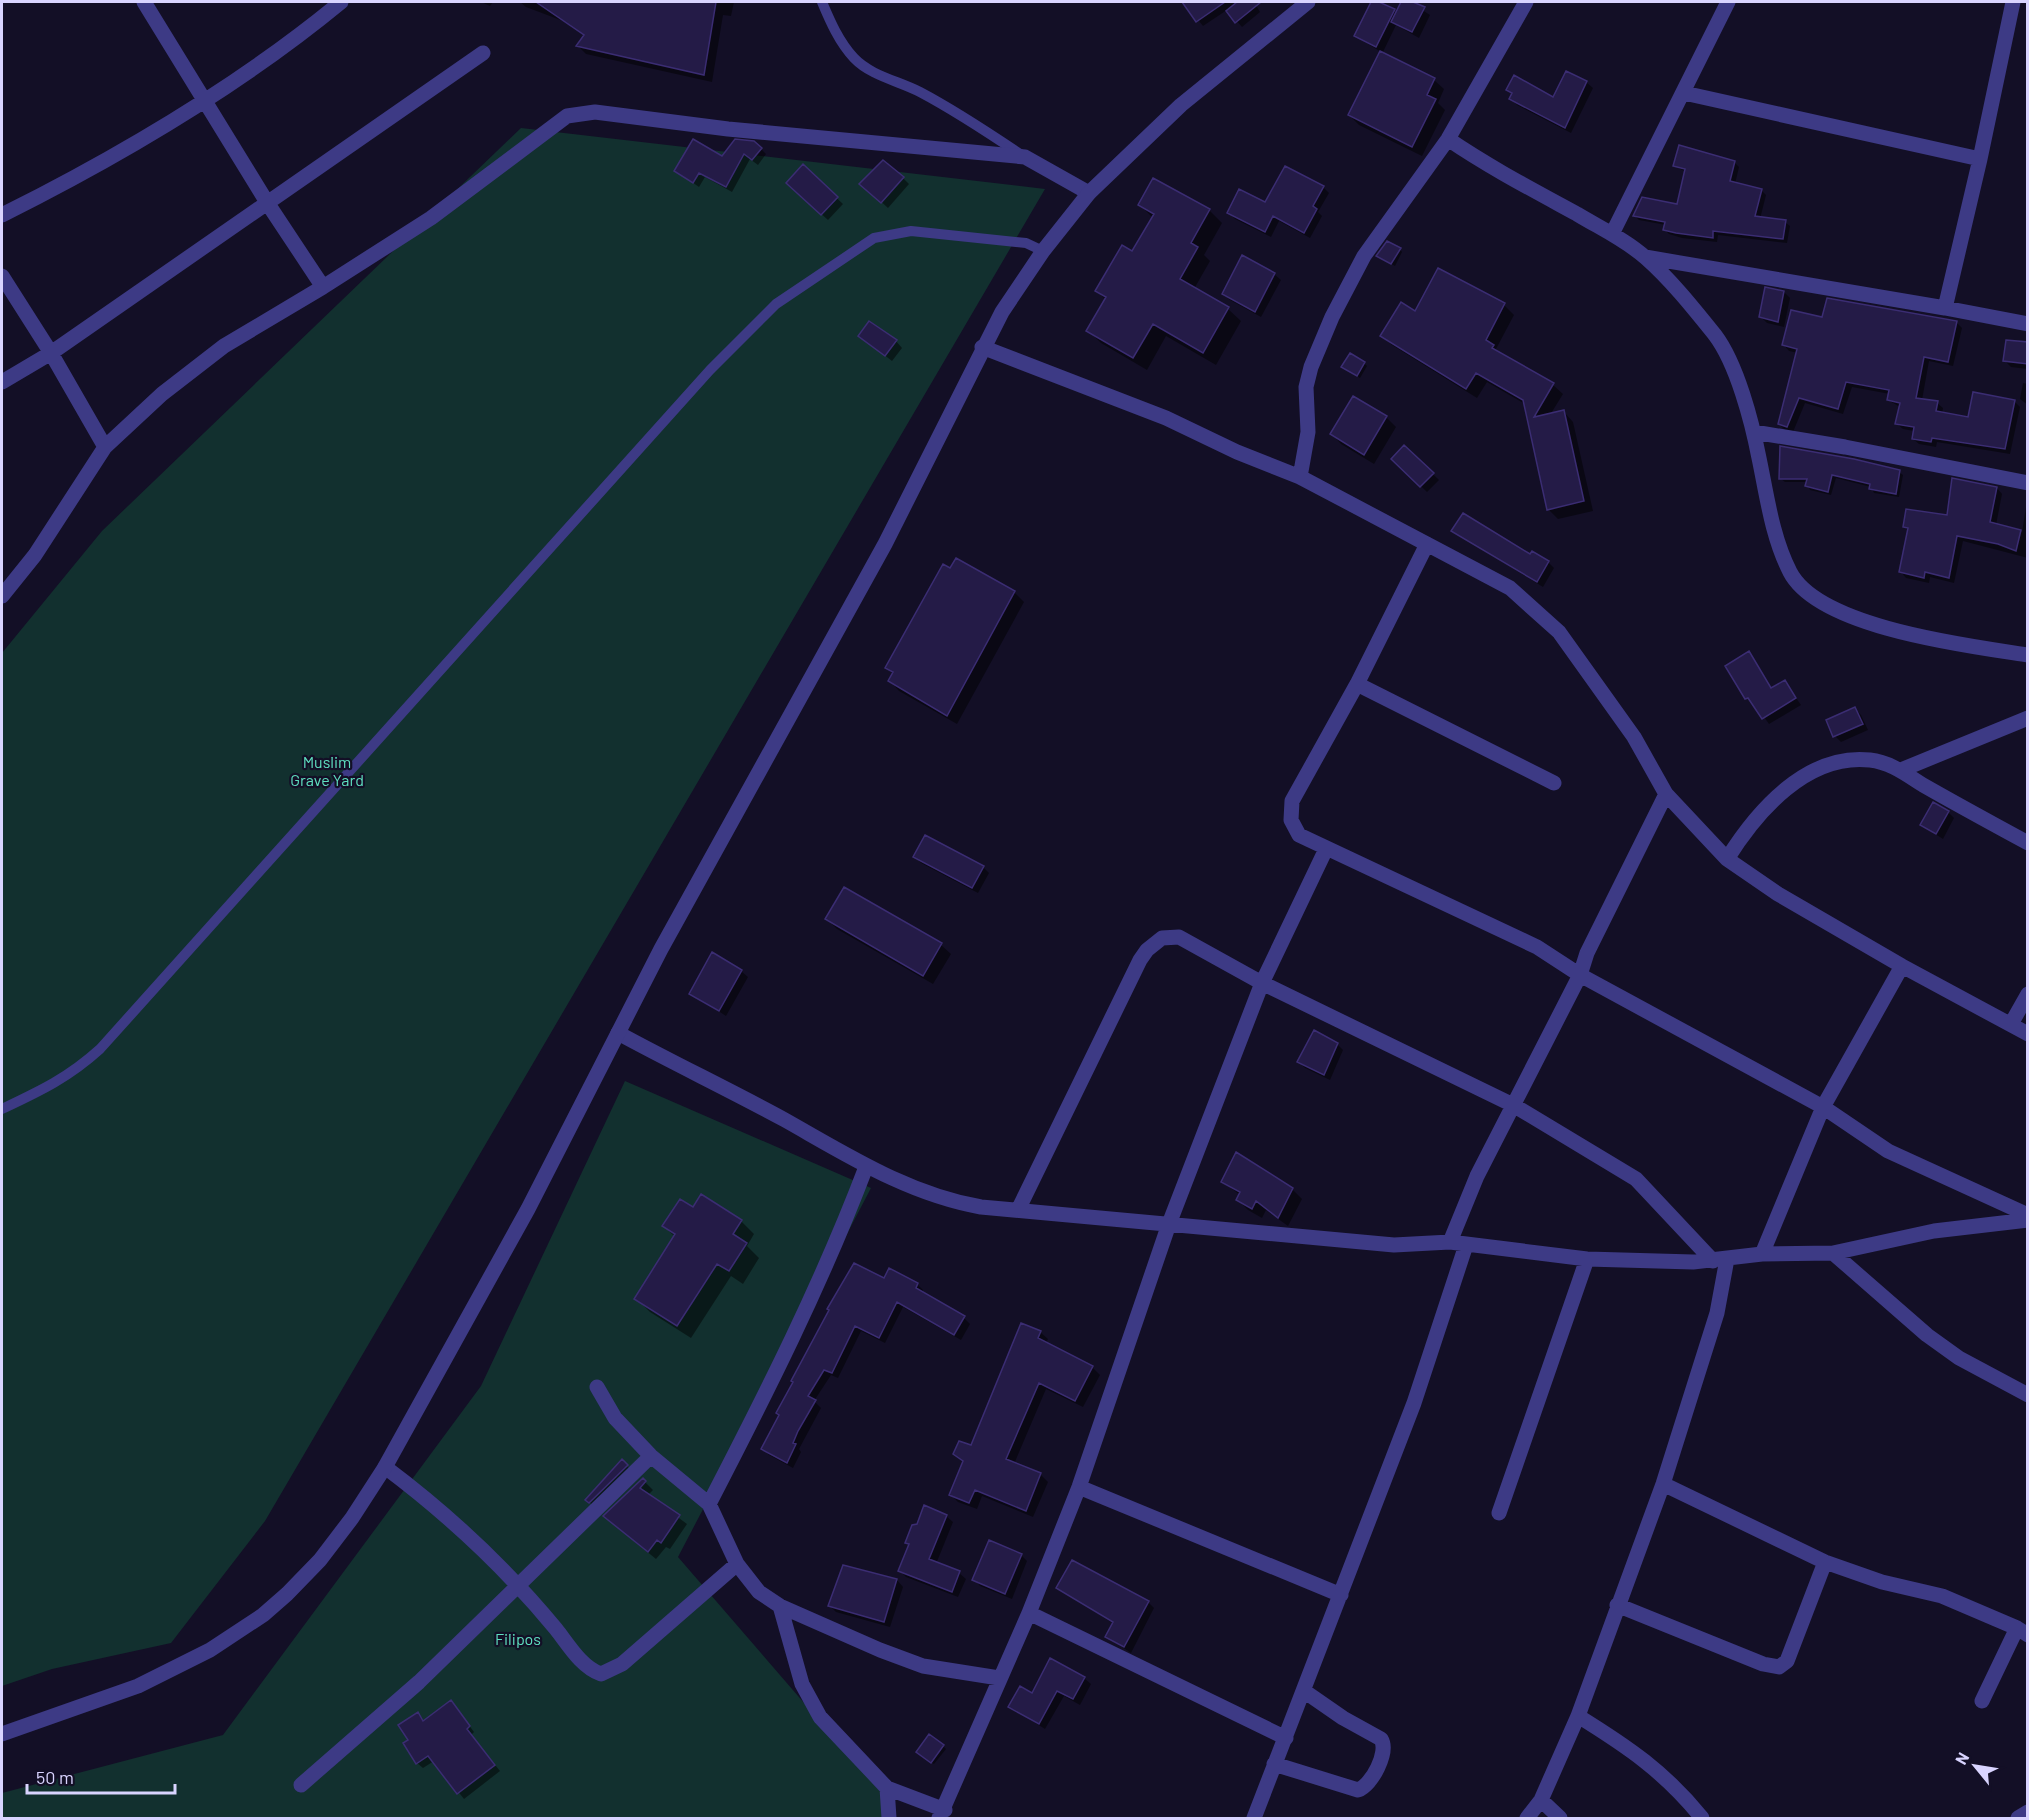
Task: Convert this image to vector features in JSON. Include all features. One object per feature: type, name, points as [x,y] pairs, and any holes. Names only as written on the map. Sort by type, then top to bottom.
[{"type":"street","points":[[144,2],[268,204],[323,287]]},
{"type":"street","points":[[2,215],[120,154],[297,38],[341,2]]},
{"type":"street","points":[[2,1734],[61,1715],[173,1671],[263,1615],[320,1560],[352,1518],[385,1467],[528,1209],[661,949],[885,544],[982,347],[1043,250],[1089,194],[1181,105],[1308,2]]},
{"type":"street","points":[[1300,477],[1308,432],[1306,387],[1311,367],[1332,317],[1364,255],[1448,139],[1526,2]]},
{"type":"street","points":[[1612,234],[1728,2]]},
{"type":"street","points":[[1944,308],[1980,159],[2013,2],[2028,4]]},
{"type":"street","points":[[2,382],[51,353],[483,53]]},
{"type":"street","points":[[1684,93],[1980,159]]},
{"type":"street","points":[[2,596],[35,555],[105,447],[162,394],[204,360],[431,218],[567,116],[581,112],[739,130],[1025,157],[1089,194]]},
{"type":"street","points":[[1448,139],[1476,158],[1612,234],[1645,257],[1692,307],[1728,356],[1754,432],[1780,549],[1790,573],[1805,590],[1825,604],[1875,624],[1970,646],[2028,656]]},
{"type":"street","points":[[1645,257],[2028,324]]},
{"type":"street","points":[[2,276],[51,353],[105,447]]},
{"type":"street","points":[[982,347],[1166,418],[1237,452],[1300,477],[1510,588],[1559,632],[1634,737],[1666,794],[1727,859],[1778,894],[1902,966],[2028,1034]]},
{"type":"street","points":[[1754,432],[1845,447],[2028,483]]},
{"type":"street","points":[[1427,544],[1357,684],[1292,801],[1291,820],[1299,835],[1537,947],[1580,975],[1823,1107],[1888,1151],[2028,1215]]},
{"type":"street","points":[[1357,684],[1554,783]]},
{"type":"street","points":[[1901,770],[2028,718]]},
{"type":"street","points":[[1727,859],[1742,834],[1778,796],[1806,776],[1839,761],[1871,760],[1901,770],[2028,843]]},
{"type":"street","points":[[1450,1242],[1477,1176],[1580,975],[1587,953],[1666,794]]},
{"type":"street","points":[[780,1606],[802,1684],[820,1717],[887,1788],[942,1814],[999,1677],[1029,1613],[1079,1487],[1170,1224],[1262,983],[1326,849]]},
{"type":"street","points":[[1018,1210],[1140,960],[1154,943],[1162,938],[1179,937],[1262,983],[1513,1105],[1636,1179],[1720,1260]]},
{"type":"street","points":[[1762,1254],[1823,1107],[1902,966]]},
{"type":"street","points":[[2011,1024],[2028,994]]},
{"type":"street","points":[[618,1033],[783,1119],[866,1167],[950,1201],[1018,1210],[1394,1245],[1450,1242],[1587,1259],[1720,1260],[1762,1254],[1833,1252],[1934,1231],[2028,1220]]},
{"type":"street","points":[[709,1504],[784,1358],[842,1231],[866,1167]]},
{"type":"street","points":[[1254,1818],[1414,1403],[1466,1245]]},
{"type":"street","points":[[1833,1252],[1927,1335],[1959,1358],[2028,1395]]},
{"type":"street","points":[[1499,1513],[1587,1259]]},
{"type":"street","points":[[1527,1818],[1541,1800],[1578,1716],[1663,1484],[1716,1313],[1720,1260]]},
{"type":"street","points":[[597,1387],[615,1418],[651,1456],[709,1504],[737,1564],[753,1586],[780,1606],[835,1632],[923,1666],[999,1677]]},
{"type":"street","points":[[301,1785],[419,1682],[651,1456]]},
{"type":"street","points":[[385,1467],[468,1533],[519,1584],[582,1661],[601,1674],[622,1664],[737,1564]]},
{"type":"street","points":[[1663,1484],[1825,1562],[1882,1582],[1942,1596],[2022,1631],[1982,1701]]},
{"type":"street","points":[[1079,1487],[1341,1595]]},
{"type":"street","points":[[1617,1605],[1763,1664],[1779,1667],[1787,1661],[1825,1562]]},
{"type":"street","points":[[1029,1613],[1286,1738]]},
{"type":"street","points":[[1274,1764],[1358,1790],[1370,1782],[1383,1749],[1381,1739],[1343,1718],[1304,1691]]},
{"type":"street","points":[[1578,1716],[1633,1750],[1681,1792],[1702,1818]]},
{"type":"street","points":[[887,1788],[889,1818]]},
{"type":"street","points":[[1541,1800],[1560,1818]]},
{"type":"street","points":[[2018,1818],[2028,1812]]},
{"type":"lane","points":[[822,2],[840,41],[855,60],[877,74],[917,91],[970,120],[1025,157]]},
{"type":"lane","points":[[2,1108],[53,1086],[76,1071],[100,1049],[710,370],[776,304],[874,238],[911,231],[1026,243],[1043,250]]},
{"type":"green space","name":"Muslim Grave Yard","points":[[521,128],[1045,189],[265,1521],[171,1643],[52,1669],[2,1686],[2,653],[102,531]]},
{"type":"green space","name":"Filipos","points":[[625,1081],[871,1188],[678,1557],[893,1806],[881,1818],[2,1818],[2,1793],[223,1735],[481,1386]]},
{"type":"building","points":[[536,2],[716,2],[704,75],[576,46],[584,35]]},
{"type":"building","points":[[1182,2],[1225,2],[1196,22]]},
{"type":"building","points":[[1237,2],[1261,2],[1235,23],[1226,11]]},
{"type":"building","points":[[1371,2],[1379,2],[1395,9],[1376,47],[1354,36]]},
{"type":"building","points":[[1401,2],[1413,2],[1425,7],[1412,32],[1391,22]]},
{"type":"building","points":[[1380,51],[1435,78],[1427,95],[1436,99],[1412,147],[1348,115]]},
{"type":"building","points":[[1566,71],[1587,81],[1565,128],[1509,99],[1512,93],[1506,90],[1514,75],[1553,97]]},
{"type":"building","points":[[693,139],[722,156],[735,139],[754,141],[762,148],[752,160],[744,154],[726,187],[699,173],[693,183],[674,171]]},
{"type":"building","points":[[1679,145],[1735,161],[1730,181],[1762,189],[1755,216],[1786,220],[1783,239],[1713,231],[1713,238],[1676,233],[1663,230],[1665,222],[1633,216],[1642,197],[1677,204],[1685,169],[1673,166]]},
{"type":"building","points":[[883,160],[904,177],[881,203],[859,184]]},
{"type":"building","points":[[803,164],[838,197],[821,215],[786,183]]},
{"type":"building","points":[[1285,166],[1324,186],[1313,206],[1317,209],[1304,233],[1273,216],[1265,232],[1227,213],[1239,189],[1265,202]]},
{"type":"building","points":[[1153,178],[1210,209],[1191,243],[1198,247],[1180,279],[1229,307],[1203,353],[1153,324],[1133,358],[1086,331],[1106,297],[1095,291],[1122,245],[1132,251],[1154,214],[1138,205]]},
{"type":"building","points":[[1387,241],[1401,248],[1391,264],[1376,256]]},
{"type":"building","points":[[1242,255],[1275,273],[1255,312],[1222,294]]},
{"type":"building","points":[[1438,268],[1505,303],[1486,340],[1494,345],[1492,348],[1554,383],[1534,417],[1564,410],[1584,501],[1547,510],[1523,400],[1476,373],[1466,389],[1380,336],[1401,302],[1415,311]]},
{"type":"building","points":[[1765,287],[1784,291],[1778,322],[1759,317]]},
{"type":"building","points":[[1827,298],[1957,321],[1948,362],[1924,357],[1916,398],[1938,401],[1936,411],[1968,417],[1973,392],[2015,400],[2005,449],[1932,438],[1931,442],[1912,439],[1914,427],[1895,424],[1900,403],[1887,400],[1889,390],[1846,382],[1838,409],[1799,398],[1787,427],[1778,424],[1797,349],[1782,345],[1791,310],[1822,317]]},
{"type":"building","points":[[869,321],[897,340],[885,356],[858,336]]},
{"type":"building","points":[[2006,340],[2028,342],[2028,364],[2003,361]]},
{"type":"building","points":[[1350,353],[1365,362],[1357,376],[1341,367]]},
{"type":"building","points":[[1353,396],[1387,416],[1364,455],[1330,434]]},
{"type":"building","points":[[1404,445],[1434,473],[1420,487],[1391,459]]},
{"type":"building","points":[[1780,446],[1900,470],[1896,494],[1869,489],[1870,484],[1832,475],[1828,492],[1805,486],[1807,479],[1779,479]]},
{"type":"building","points":[[1952,478],[1997,487],[1990,522],[2021,530],[2016,551],[1998,544],[1957,536],[1949,578],[1925,572],[1924,578],[1899,572],[1908,528],[1903,527],[1906,509],[1947,515]]},
{"type":"building","points":[[1463,513],[1530,554],[1532,551],[1549,561],[1537,582],[1451,531]]},
{"type":"building","points":[[956,558],[1015,591],[947,716],[888,681],[893,672],[885,668],[943,564],[950,568]]},
{"type":"building","points":[[1749,651],[1771,688],[1785,680],[1796,698],[1762,719],[1748,698],[1745,699],[1725,666]]},
{"type":"building","points":[[1855,707],[1863,724],[1833,737],[1826,720]]},
{"type":"building","points":[[1933,802],[1949,811],[1936,834],[1920,825]]},
{"type":"building","points":[[925,835],[984,866],[972,888],[913,857]]},
{"type":"building","points":[[844,887],[942,943],[923,976],[825,919]]},
{"type":"building","points":[[712,952],[742,970],[719,1011],[689,994]]},
{"type":"building","points":[[1314,1030],[1338,1043],[1324,1075],[1297,1062]]},
{"type":"building","points":[[1236,1152],[1293,1188],[1278,1218],[1256,1201],[1252,1209],[1236,1200],[1240,1192],[1221,1182]]},
{"type":"building","points":[[701,1194],[742,1220],[733,1234],[747,1243],[729,1271],[717,1264],[677,1326],[634,1299],[675,1234],[662,1226],[680,1199],[693,1207]]},
{"type":"building","points":[[854,1263],[884,1278],[889,1268],[918,1283],[916,1288],[965,1316],[954,1335],[897,1302],[879,1338],[855,1326],[832,1373],[824,1370],[808,1396],[816,1400],[798,1431],[793,1443],[796,1444],[787,1463],[761,1449],[779,1415],[776,1413],[793,1382],[791,1381],[829,1310],[827,1309]]},
{"type":"building","points":[[1021,1323],[1041,1331],[1038,1338],[1093,1366],[1075,1401],[1039,1383],[1006,1459],[1041,1473],[1026,1511],[975,1490],[969,1503],[949,1495],[963,1461],[953,1454],[959,1441],[971,1445]]},
{"type":"building","points":[[622,1459],[628,1465],[589,1503],[585,1500]]},
{"type":"building","points":[[643,1478],[646,1481],[640,1488],[680,1515],[661,1543],[657,1540],[648,1552],[603,1516]]},
{"type":"building","points":[[924,1505],[947,1515],[929,1559],[960,1571],[952,1592],[898,1571],[909,1544],[905,1543],[912,1525],[917,1524]]},
{"type":"building","points":[[989,1540],[1022,1554],[1005,1594],[972,1580]]},
{"type":"building","points":[[1072,1560],[1149,1601],[1124,1647],[1105,1637],[1113,1622],[1056,1588]]},
{"type":"building","points":[[843,1565],[897,1579],[884,1622],[828,1606]]},
{"type":"building","points":[[1050,1658],[1085,1677],[1073,1699],[1057,1691],[1039,1724],[1008,1707],[1020,1686],[1032,1693]]},
{"type":"building","points":[[451,1700],[470,1726],[467,1729],[495,1765],[457,1794],[428,1756],[416,1764],[403,1743],[408,1740],[398,1725],[418,1712],[423,1721]]},
{"type":"building","points":[[929,1734],[944,1745],[931,1763],[916,1752]]}]
